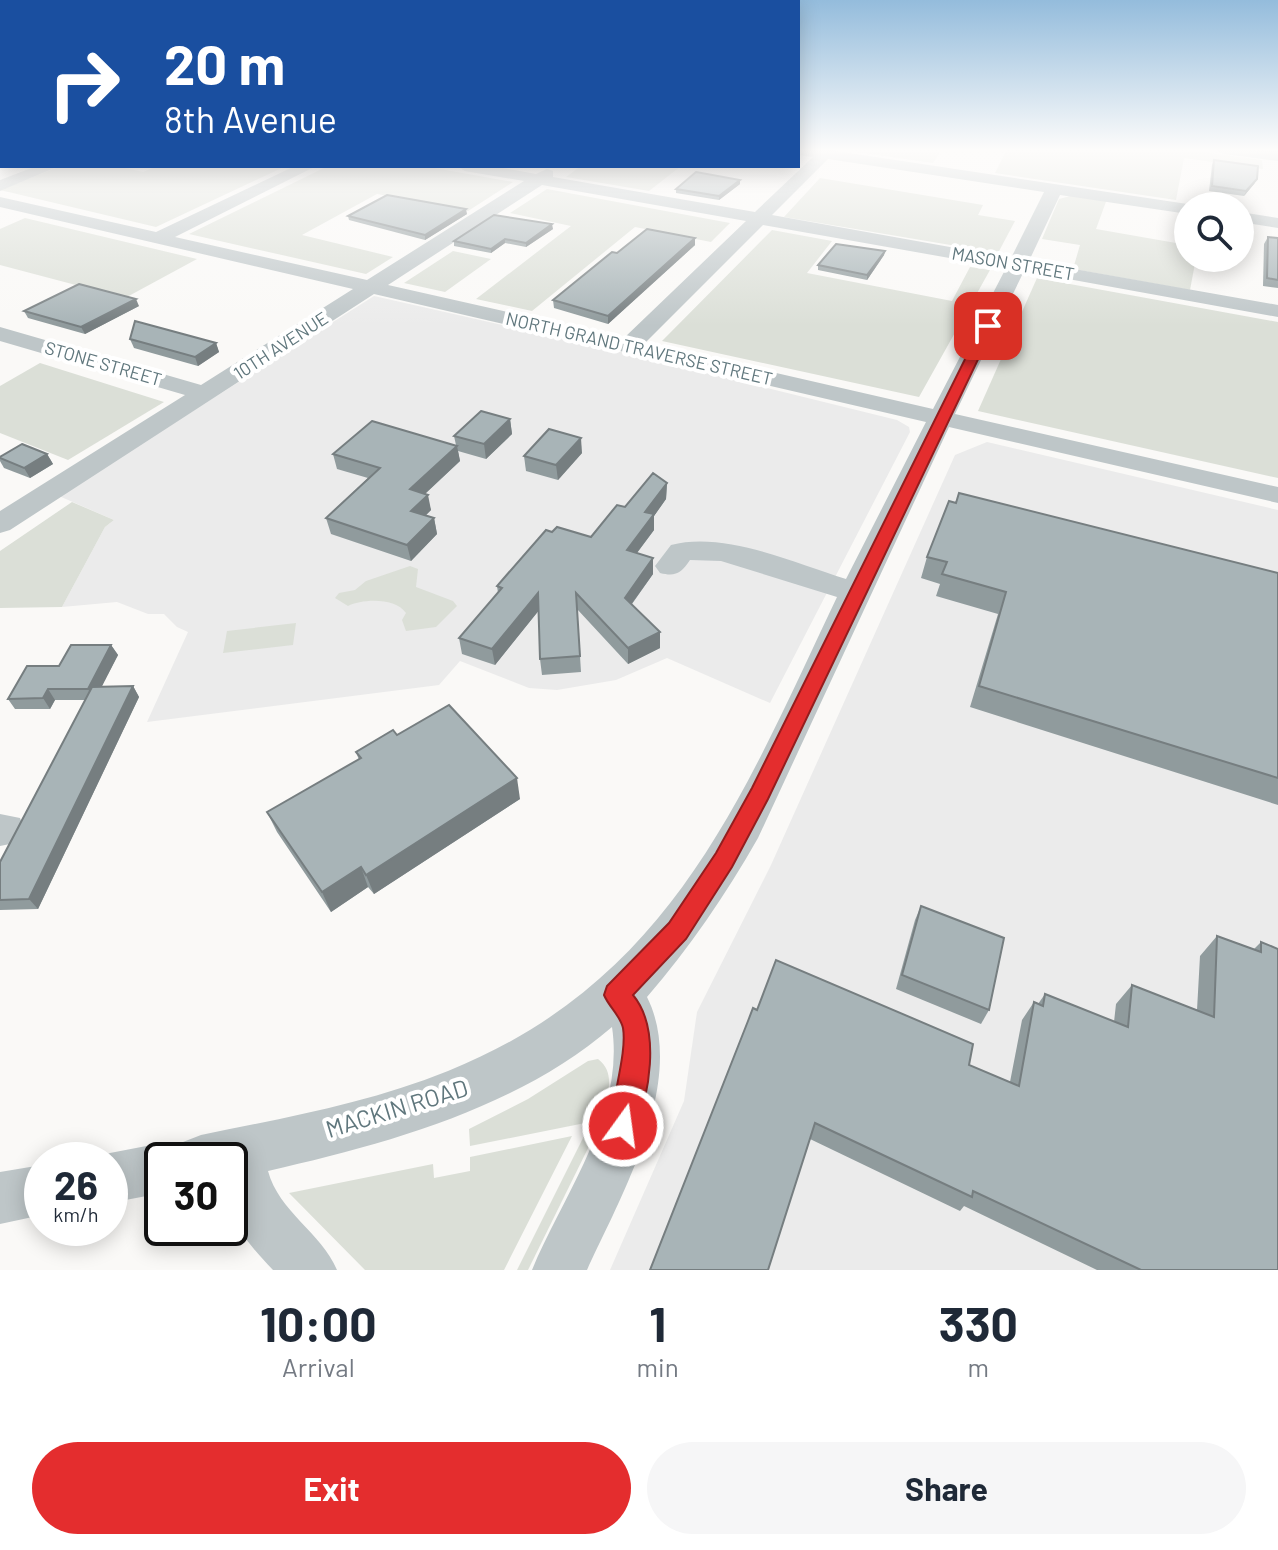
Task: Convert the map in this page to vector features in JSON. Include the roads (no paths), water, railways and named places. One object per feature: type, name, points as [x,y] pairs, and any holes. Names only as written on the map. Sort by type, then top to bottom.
[{"type":"street","name":"NORTH GRAND TRAVERSE STREET","points":[[28,208],[1278,495]]},
{"type":"street","points":[[158,238],[220,208]]},
{"type":"street","name":"10TH AVENUE","points":[[0,524],[495,208]]},
{"type":"street","name":"MASON STREET","points":[[698,208],[1278,311]]},
{"type":"street","points":[[628,347],[770,208]]},
{"type":"street","name":"MACKIN ROAD","points":[[248,1150],[386,1118],[464,1090],[539,1051],[582,1023],[616,995],[677,931],[724,860],[767,780],[1045,208]]},
{"type":"street","points":[[1254,219],[1278,223]]},
{"type":"street","name":"STONE STREET","points":[[0,334],[207,394]]},
{"type":"street","points":[[670,566],[681,552],[709,549],[856,592]]},
{"type":"street","points":[[559,1270],[614,1152],[634,1082],[636,1030],[630,1011],[616,995]]},
{"type":"street","points":[[248,1191],[258,1213],[310,1270]]},
{"type":"street","points":[[0,1198],[24,1193]]}]
